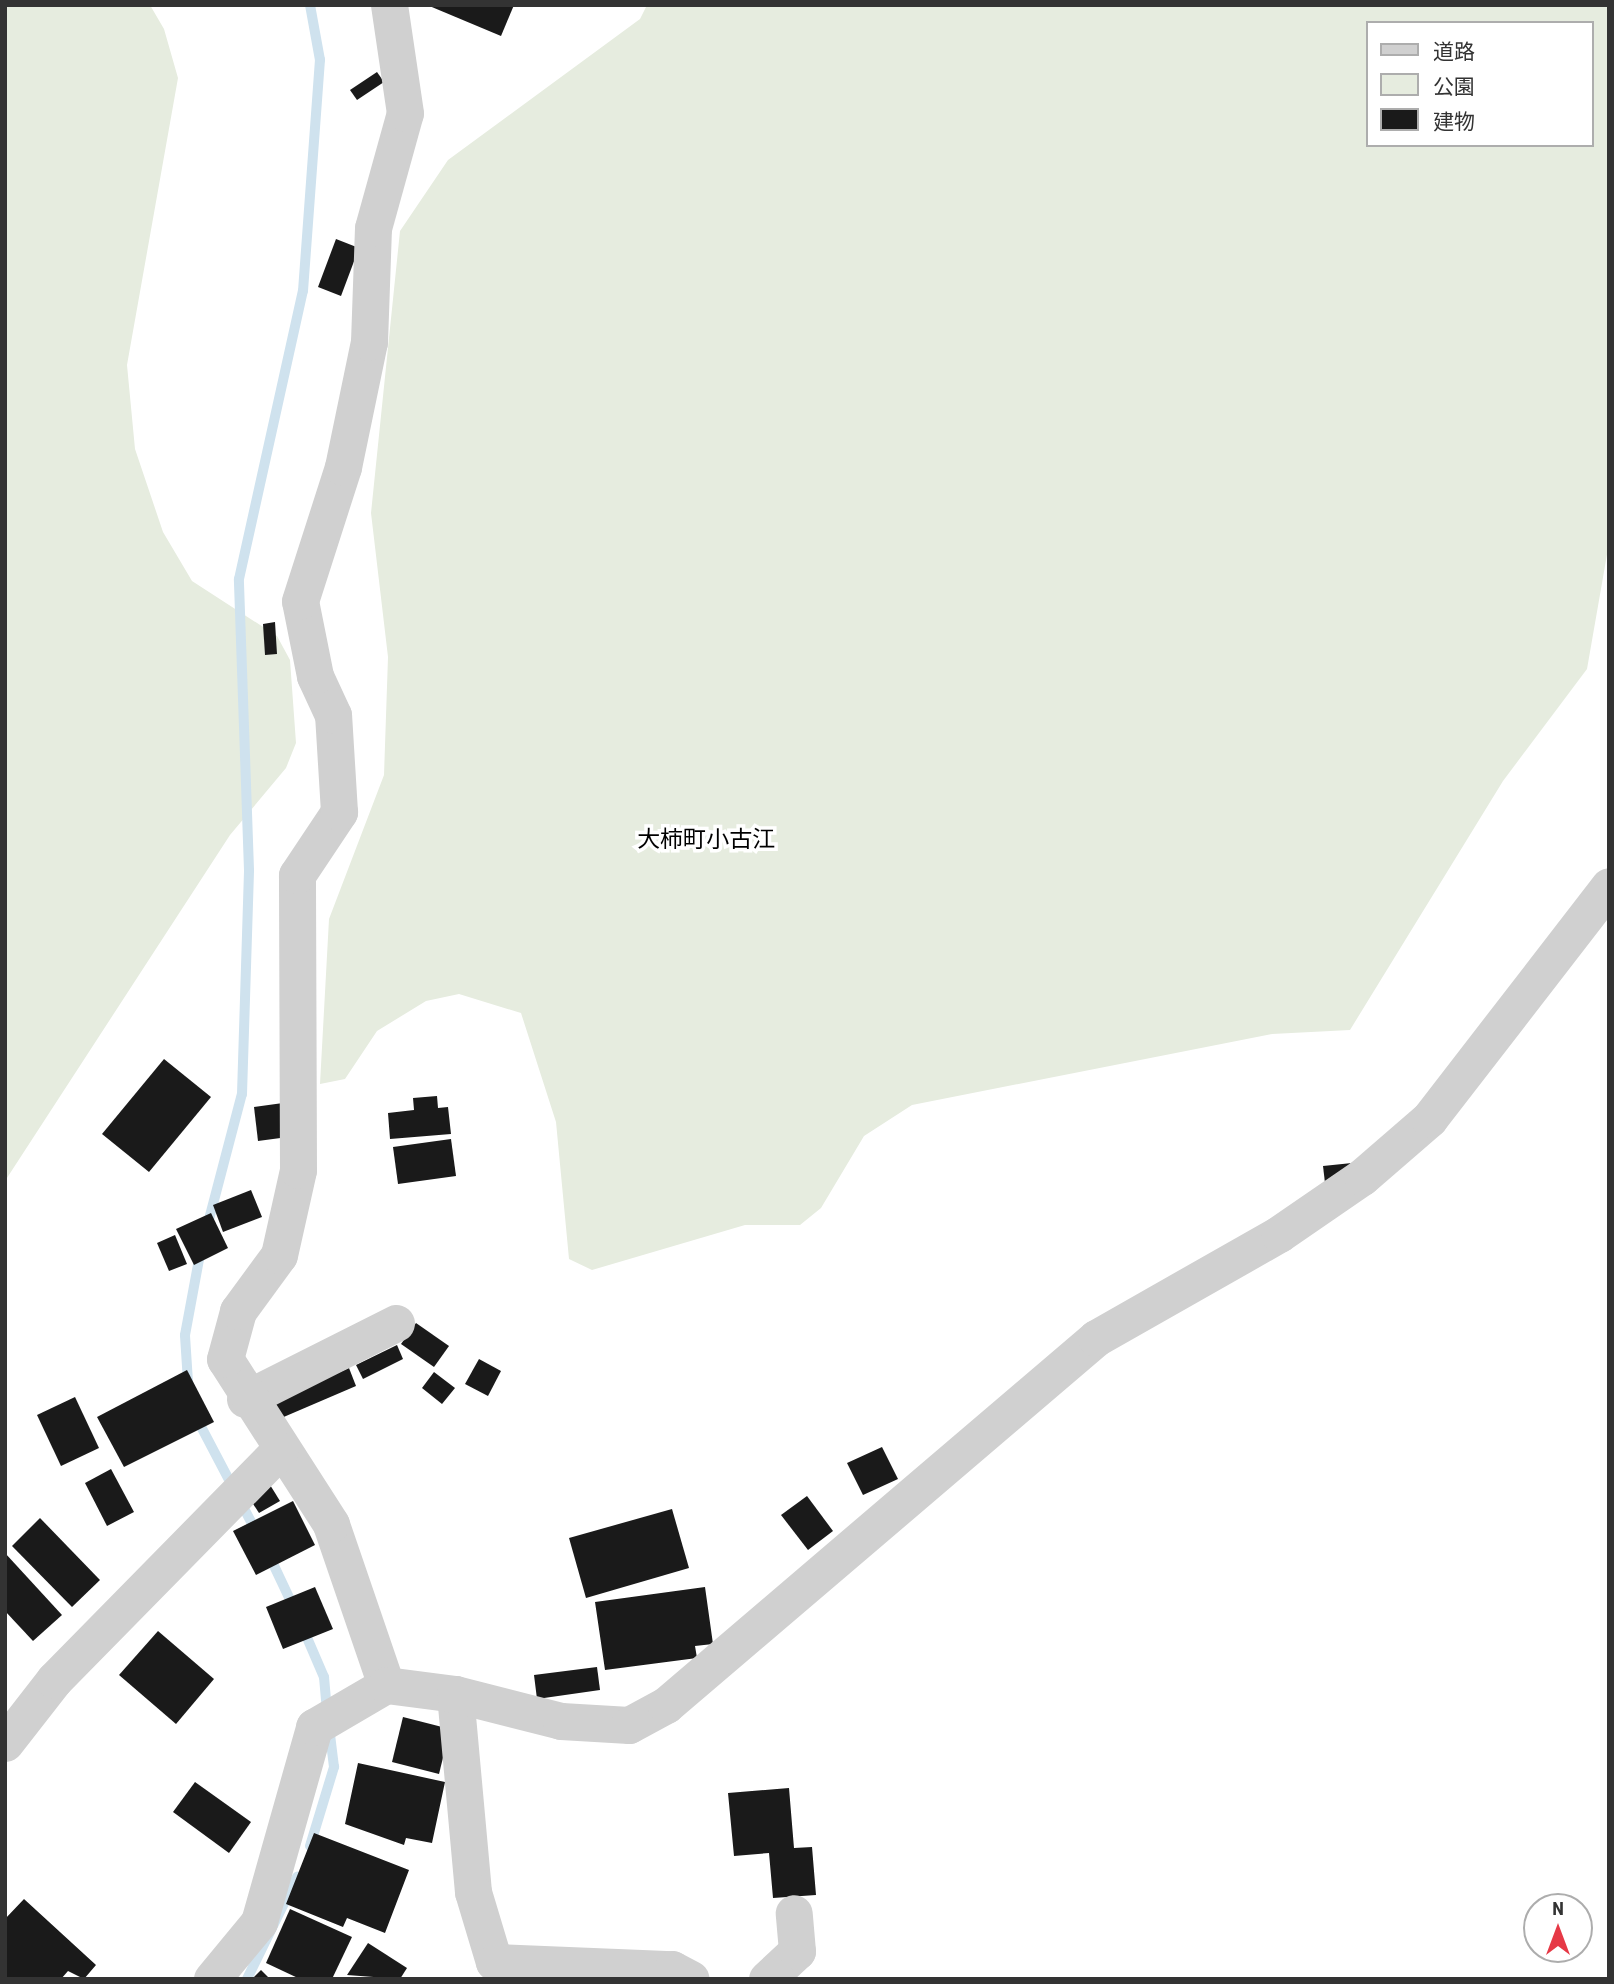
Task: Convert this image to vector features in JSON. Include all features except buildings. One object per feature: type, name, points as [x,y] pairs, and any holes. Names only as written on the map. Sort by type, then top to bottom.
[{"type":"street","points":[[386,1685],[331,1524],[245,1399],[225,1359],[238,1311],[279,1255],[298,1170],[297,875],[339,812],[333,715],[315,677],[300,601],[343,467],[369,342],[373,228],[405,113],[389,5]]},
{"type":"street","points":[[212,1979],[259,1922],[314,1727],[386,1685],[455,1694],[561,1721],[629,1724],[666,1705],[1096,1338],[1279,1234],[1362,1177],[1429,1119],[1609,886]]},
{"type":"street","points":[[245,1399],[396,1323]]},
{"type":"street","points":[[5,1743],[54,1680],[280,1450]]},
{"type":"street","points":[[455,1694],[473,1892],[494,1962],[672,1969],[691,1979]]},
{"type":"street","points":[[767,1979],[797,1951],[794,1913]]},
{"type":"green space","points":[[5,5],[150,5],[164,29],[178,78],[127,365],[135,449],[163,532],[192,581],[277,636],[290,660],[296,743],[286,768],[230,835],[5,1181]]},
{"type":"green space","points":[[647,5],[1609,5],[1609,543],[1587,669],[1503,781],[1350,1030],[1272,1034],[912,1105],[864,1136],[821,1208],[800,1225],[745,1225],[592,1270],[569,1259],[556,1122],[521,1013],[459,994],[426,1001],[377,1031],[345,1079],[320,1084],[329,919],[384,775],[388,657],[371,513],[400,231],[448,160],[640,19]]},
{"type":"waterway","points":[[207,1227],[242,1094],[249,870],[239,579],[303,291],[320,60],[310,5]]},
{"type":"waterway","points":[[188,1382],[185,1335],[201,1249]]},
{"type":"waterway","points":[[196,1417],[257,1533]]},
{"type":"waterway","points":[[268,1553],[294,1608]]},
{"type":"waterway","points":[[302,1626],[324,1677],[327,1710]]},
{"type":"waterway","points":[[310,1846],[334,1767],[329,1726]]},
{"type":"waterway","points":[[247,1979],[297,1877]]},
{"type":"district","name":"大柿町小古江","points":[[706,840]]}]
